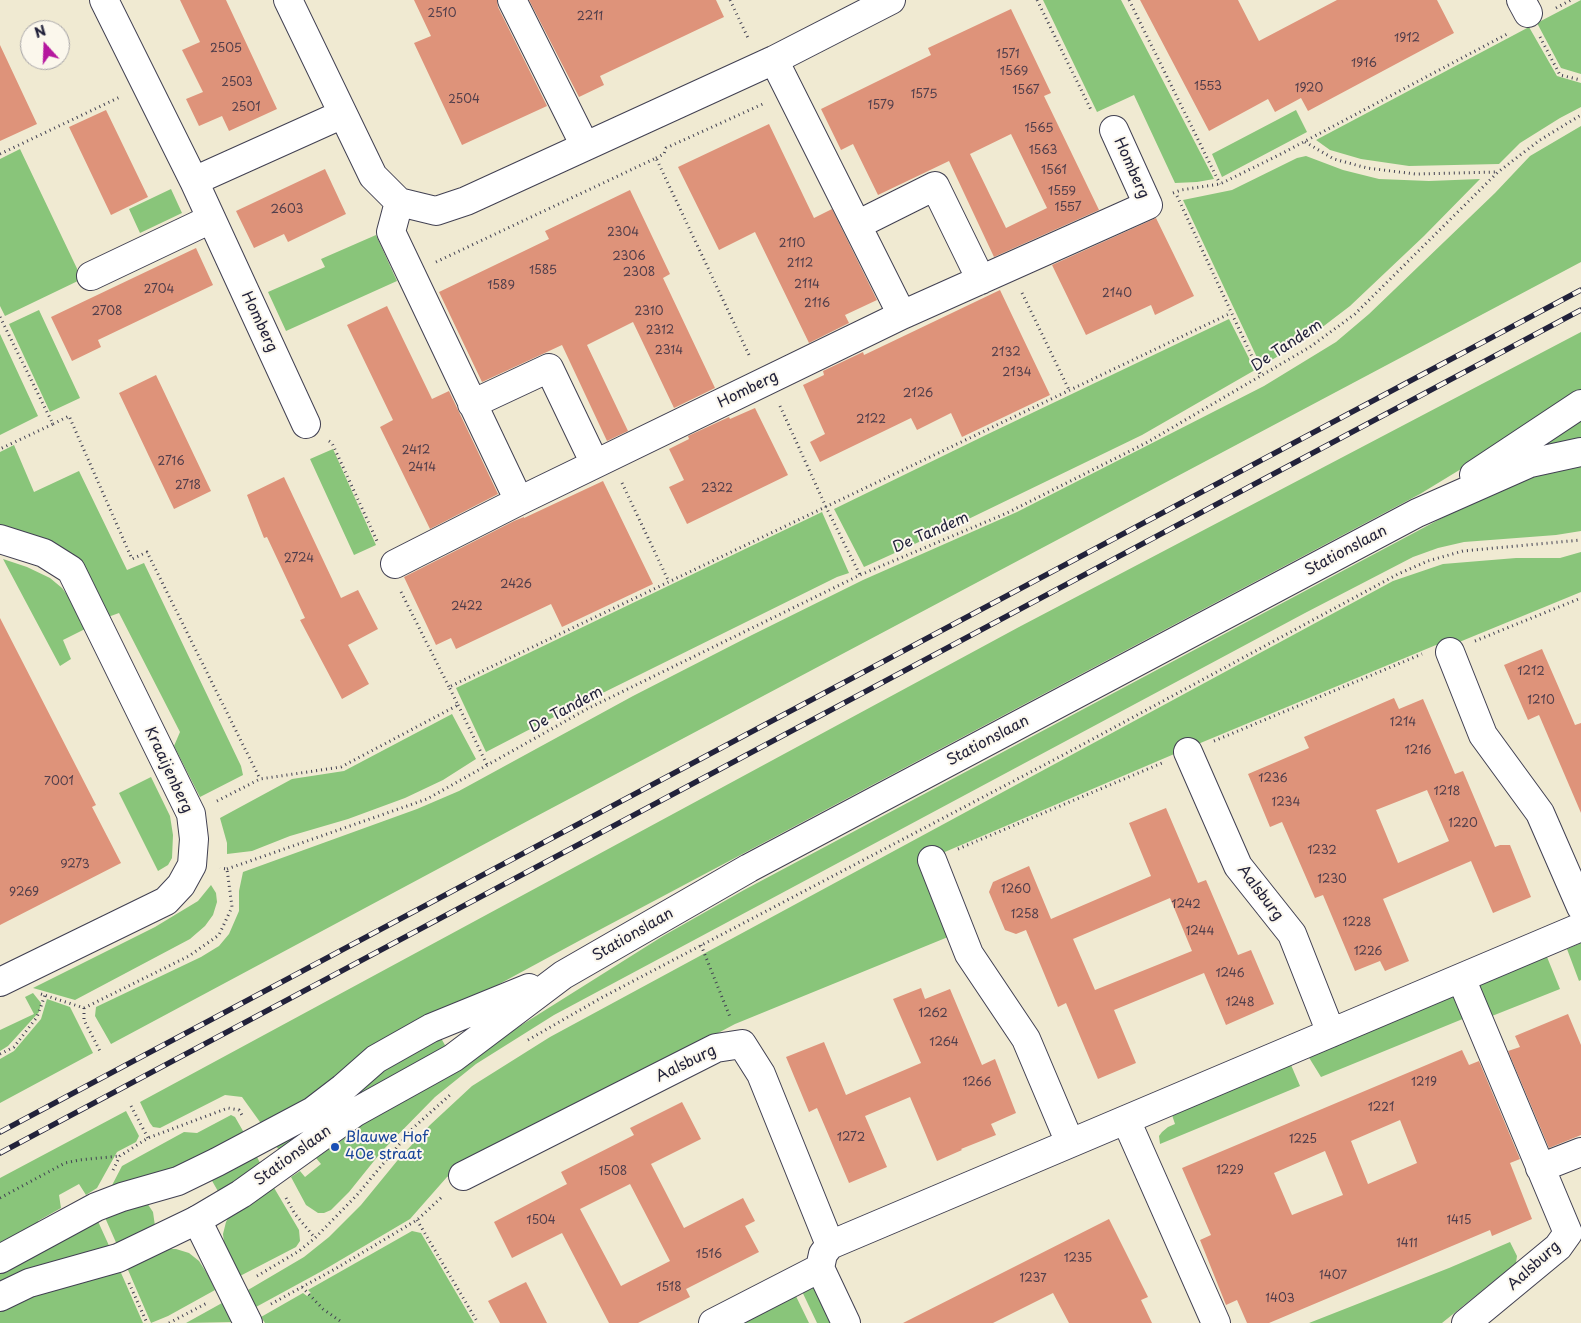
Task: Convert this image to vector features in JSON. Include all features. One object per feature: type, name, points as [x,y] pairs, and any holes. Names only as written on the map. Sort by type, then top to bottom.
[{"type":"street","name":"Homberg","points":[[104,0],[194,181],[306,424]]},
{"type":"street","points":[[288,0],[373,176],[399,202],[436,210],[466,201],[768,63],[890,0]]},
{"type":"street","points":[[512,0],[585,146]]},
{"type":"street","points":[[768,63],[790,92],[902,315]]},
{"type":"street","points":[[194,181],[343,114]]},
{"type":"street","name":"Homberg","points":[[395,564],[519,501],[902,315],[1148,205],[1114,130]]},
{"type":"street","points":[[857,225],[935,186],[982,280]]},
{"type":"street","points":[[399,202],[391,232],[519,501]]},
{"type":"street","points":[[91,276],[211,219]]},
{"type":"street","points":[[472,404],[549,368],[602,461]]},
{"type":"street","name":"Stationslaan","points":[[1417,513],[1581,404]]},
{"type":"street","name":"Stationslaan","points":[[0,1297],[29,1283],[118,1258],[197,1220],[241,1194],[354,1113],[453,1058],[563,975],[749,868],[1417,513],[1530,464],[1581,452]]},
{"type":"street","name":"Kraaijenberg","points":[[0,539],[44,553],[71,570],[191,814],[194,839],[192,865],[181,885],[166,901],[0,982]]},
{"type":"street","points":[[1450,652],[1483,735],[1540,813],[1581,907]]},
{"type":"street","name":"Aalsburg","points":[[1188,752],[1238,866],[1292,934],[1331,1033]]},
{"type":"street","points":[[932,860],[969,954],[1026,1039],[1070,1143]]},
{"type":"street","points":[[713,1323],[825,1257],[1070,1143],[1581,927]]},
{"type":"street","name":"Stationslaan","points":[[0,1259],[96,1207],[122,1197],[178,1181],[313,1111],[376,1059],[431,1028],[563,975]]},
{"type":"street","name":"Aalsburg","points":[[1461,978],[1568,1233],[1558,1247],[1466,1323]]},
{"type":"street","points":[[742,1044],[761,1074],[846,1323]]},
{"type":"street","name":"Aalsburg","points":[[463,1176],[716,1048],[742,1044]]},
{"type":"street","points":[[1126,1120],[1216,1323]]},
{"type":"street","points":[[1540,1168],[1581,1152]]},
{"type":"street","points":[[178,1181],[247,1321]]},
{"type":"path","points":[[730,0],[768,63]]},
{"type":"path","points":[[1037,0],[1094,116],[1114,130]]},
{"type":"path","points":[[1129,0],[1220,184]]},
{"type":"path","points":[[1555,8],[1571,0]]},
{"type":"path","points":[[1148,205],[1175,192],[1220,184],[1305,142],[1525,18],[1560,75],[1581,80]]},
{"type":"path","points":[[0,154],[145,85]]},
{"type":"path","points":[[410,274],[656,158],[664,154],[666,148],[790,92]]},
{"type":"path","name":"De Tandem","points":[[227,869],[427,799],[588,709],[860,575],[1007,513],[1146,442],[1310,347],[1355,314],[1498,172],[1540,140],[1581,115]]},
{"type":"path","points":[[1305,142],[1334,159],[1367,168],[1415,174],[1498,172]]},
{"type":"path","points":[[656,158],[860,575]]},
{"type":"path","points":[[1175,192],[1261,376]]},
{"type":"path","points":[[1009,267],[1069,390]]},
{"type":"path","points":[[487,765],[449,687],[1231,313]]},
{"type":"path","points":[[0,317],[53,424]]},
{"type":"path","points":[[0,449],[70,416],[132,559],[147,552],[260,779]]},
{"type":"path","points":[[602,461],[669,582]]},
{"type":"path","points":[[932,860],[1434,649],[1450,652],[1581,598]]},
{"type":"path","points":[[191,814],[260,779],[341,767],[458,706]]},
{"type":"path","points":[[0,1054],[14,1046],[38,1017],[46,995],[84,1008],[189,956],[219,935],[232,906],[227,869],[192,865]]},
{"type":"path","points":[[701,945],[742,1044]]},
{"type":"path","points":[[84,1008],[84,1020],[100,1051]]},
{"type":"path","points":[[131,1106],[148,1138]]},
{"type":"path","points":[[0,1198],[65,1163],[120,1156]]},
{"type":"path","points":[[247,1321],[418,1220],[463,1176]]},
{"type":"path","points":[[418,1220],[478,1323]]},
{"type":"path","points":[[169,1323],[232,1290],[299,1251],[315,1238]]},
{"type":"path","points":[[302,1287],[323,1309],[342,1323]]},
{"type":"green space","points":[[1043,0],[1121,0],[1214,179],[1175,183],[1134,95],[1097,112]]},
{"type":"green space","points":[[1581,0],[1581,74],[1561,68],[1537,23]]},
{"type":"green space","points":[[1529,27],[1557,76],[1581,83],[1581,107],[1520,143],[1499,164],[1409,166],[1361,159],[1330,150],[1316,140]]},
{"type":"green space","points":[[1296,110],[1307,132],[1222,177],[1212,154]]},
{"type":"green space","points":[[1581,126],[1581,262],[111,1044],[95,1016],[96,1007],[201,957],[219,946],[229,934],[239,911],[239,891],[243,872],[417,809],[459,791],[633,696],[752,635],[863,580],[1017,512],[1264,386],[1336,342],[1369,314],[1495,193],[1530,156]]},
{"type":"green space","points":[[20,149],[82,279],[5,316],[0,306],[0,159]]},
{"type":"green space","points":[[1306,156],[1343,170],[1379,179],[1429,181],[1480,179],[1424,236],[1350,306],[1312,335],[1261,366],[1183,200],[1232,190],[1297,158]]},
{"type":"green space","points":[[171,189],[182,213],[140,233],[129,209]]},
{"type":"green space","points":[[376,235],[397,281],[286,331],[268,292],[325,267],[321,259]]},
{"type":"green space","points":[[39,310],[80,398],[50,412],[9,324]]},
{"type":"green space","points":[[1229,319],[1255,370],[1142,435],[954,526],[864,567],[834,509]]},
{"type":"green space","points":[[1581,332],[1581,396],[1420,494],[442,1015],[265,1129],[242,1097],[225,1095],[160,1128],[153,1127],[150,1123],[140,1102],[1019,627]]},
{"type":"green space","points":[[0,334],[38,416],[0,435]]},
{"type":"green space","points":[[1581,413],[1581,442],[1504,461]]},
{"type":"green space","points":[[14,445],[34,492],[79,471],[127,570],[144,563],[241,766],[243,775],[200,797],[174,746],[180,732],[119,613],[108,617],[0,526],[0,452]]},
{"type":"green space","points":[[333,449],[376,545],[354,555],[310,459]]},
{"type":"green space","points":[[1581,459],[1581,531],[1556,535],[1464,542],[1438,548],[1413,557],[1305,613],[554,1015],[476,1064],[435,1097],[382,1151],[349,1192],[331,1210],[318,1213],[306,1205],[291,1177],[300,1171],[305,1177],[321,1164],[316,1158],[345,1138],[339,1131],[504,1036],[663,936],[744,890],[1470,503],[1515,481]]},
{"type":"green space","points":[[822,512],[849,573],[837,577],[486,752],[456,688]]},
{"type":"green space","points":[[1581,552],[1581,592],[1452,645],[1436,645],[919,863],[948,937],[735,1024],[447,1177],[410,1219],[256,1307],[248,1290],[304,1257],[329,1237],[361,1205],[430,1125],[472,1086],[550,1037],[1393,581],[1443,564],[1516,558],[1560,558]]},
{"type":"green space","points":[[3,559],[27,567],[50,578],[68,596],[85,629],[63,640],[71,659],[60,666]]},
{"type":"green space","points":[[452,714],[476,759],[443,780],[405,798],[348,819],[290,836],[252,851],[227,854],[227,843],[220,818],[292,779],[344,771]]},
{"type":"green space","points":[[151,777],[170,816],[173,835],[172,858],[168,865],[158,871],[119,793]]},
{"type":"green space","points":[[211,885],[216,893],[217,902],[213,915],[205,926],[190,939],[75,1000],[33,988],[155,927],[198,901]]},
{"type":"green space","points":[[1581,943],[1581,980],[1579,981],[1567,949]]},
{"type":"green space","points":[[1547,957],[1560,989],[1492,1016],[1479,985]]},
{"type":"green space","points":[[33,993],[41,1003],[39,1012],[8,1046],[0,1051],[0,1030],[34,1014],[25,997]]},
{"type":"green space","points":[[1460,993],[1470,1016],[1321,1077],[1308,1056]]},
{"type":"green space","points":[[47,999],[70,1007],[93,1053],[0,1103],[0,1059],[14,1051],[41,1019]]},
{"type":"green space","points":[[441,1038],[446,1047],[282,1155],[273,1141],[378,1067]]},
{"type":"green space","points":[[1291,1065],[1300,1086],[1160,1144],[1159,1136],[1162,1132],[1175,1124],[1172,1115]]},
{"type":"green space","points":[[126,1111],[139,1136],[136,1142],[117,1152],[97,1188],[86,1195],[79,1184],[59,1195],[61,1208],[38,1221],[41,1229],[0,1250],[0,1178]]},
{"type":"green space","points":[[231,1115],[235,1117],[247,1138],[186,1171],[108,1193],[122,1166],[184,1132],[197,1133]]},
{"type":"green space","points":[[254,1151],[263,1169],[219,1193],[211,1179]]},
{"type":"green space","points":[[270,1181],[299,1230],[300,1241],[296,1247],[240,1276],[224,1243],[223,1234],[226,1222],[231,1212]]},
{"type":"green space","points":[[147,1203],[153,1212],[155,1226],[118,1247],[103,1213]]},
{"type":"green space","points":[[96,1217],[111,1250],[0,1288],[0,1268]]},
{"type":"green space","points":[[412,1231],[421,1233],[474,1323],[265,1323],[261,1317],[303,1293],[307,1296],[311,1293],[308,1290]]},
{"type":"green space","points":[[1510,1242],[1517,1256],[1516,1263],[1442,1323],[1309,1323],[1449,1268]]},
{"type":"green space","points":[[162,1249],[176,1249],[189,1253],[199,1261],[215,1290],[168,1316],[151,1323],[125,1263]]},
{"type":"green space","points":[[118,1266],[143,1323],[0,1323],[0,1305]]},
{"type":"green space","points":[[810,1280],[831,1323],[817,1323],[799,1285]]},
{"type":"green space","points":[[792,1288],[809,1323],[724,1323]]},
{"type":"green space","points":[[222,1303],[233,1322],[186,1323]]},
{"type":"building","points":[[180,0],[226,0],[277,109],[229,131],[222,116],[199,126],[186,99],[203,92],[182,50],[200,42]]},
{"type":"building","points":[[414,0],[497,0],[498,7],[547,106],[462,145],[414,43],[431,36]]},
{"type":"building","points":[[529,0],[716,0],[724,17],[600,76],[604,85],[579,97]]},
{"type":"building","points":[[1140,0],[1238,0],[1259,41],[1337,0],[1437,0],[1454,33],[1308,111],[1301,98],[1275,112],[1268,99],[1209,131]]},
{"type":"building","points":[[1011,9],[1051,93],[1044,96],[1099,210],[994,257],[949,161],[878,195],[853,144],[841,150],[821,109],[931,55],[928,48]],"holes":[[[1011,134],[1047,208],[1006,228],[970,154]]]},
{"type":"building","points":[[0,45],[37,124],[0,141]]},
{"type":"building","points":[[106,110],[148,197],[111,215],[69,127]]},
{"type":"building","points":[[769,124],[814,218],[832,209],[877,300],[845,315],[849,323],[809,343],[755,232],[719,250],[678,167]]},
{"type":"building","points":[[325,169],[346,214],[288,242],[284,234],[254,248],[236,211]]},
{"type":"building","points":[[630,190],[670,274],[663,278],[715,388],[674,408],[633,322],[587,345],[628,431],[607,441],[562,345],[482,382],[439,292],[549,239],[545,231]]},
{"type":"building","points":[[1156,218],[1194,296],[1155,315],[1151,305],[1086,335],[1052,265]]},
{"type":"building","points":[[196,248],[213,285],[98,340],[101,347],[72,361],[51,317]]},
{"type":"building","points":[[1000,290],[1050,395],[962,437],[951,413],[917,430],[911,418],[820,462],[810,442],[825,434],[803,385],[824,375],[823,371],[863,352],[864,355]]},
{"type":"building","points":[[387,306],[432,399],[449,391],[498,494],[430,529],[380,427],[393,420],[347,325]]},
{"type":"building","points":[[156,375],[211,491],[174,509],[119,393]]},
{"type":"building","points":[[755,408],[788,475],[687,524],[669,487],[684,480],[669,449],[689,439],[688,436],[729,417],[730,419]]},
{"type":"building","points":[[284,477],[341,598],[358,590],[378,629],[348,645],[369,684],[342,699],[300,620],[305,618],[267,537],[264,538],[247,495]]},
{"type":"building","points":[[603,481],[653,584],[562,627],[551,604],[456,649],[451,638],[436,645],[404,577],[514,521]]},
{"type":"building","points":[[0,618],[96,805],[92,807],[121,863],[0,925]]},
{"type":"building","points":[[1542,649],[1575,725],[1581,723],[1581,813],[1539,715],[1528,720],[1504,665]]},
{"type":"building","points":[[1394,698],[1399,709],[1423,699],[1455,774],[1463,771],[1495,847],[1510,845],[1531,897],[1493,913],[1471,861],[1383,899],[1409,961],[1385,971],[1380,961],[1355,971],[1323,895],[1315,898],[1282,822],[1270,827],[1248,774],[1309,748],[1304,737]],"holes":[[[1427,790],[1449,841],[1398,863],[1376,810]]]},
{"type":"building","points":[[1166,808],[1198,883],[1206,880],[1238,955],[1251,950],[1274,1004],[1226,1025],[1204,973],[1114,1010],[1136,1063],[1098,1079],[1066,1003],[1058,1007],[1026,930],[1016,934],[1005,930],[989,892],[993,882],[1029,866],[1051,919],[1151,876],[1129,823]],"holes":[[[1170,898],[1192,951],[1095,990],[1073,939]]]},
{"type":"building","points":[[921,988],[925,999],[950,989],[982,1065],[995,1059],[1016,1113],[991,1124],[996,1135],[937,1161],[910,1097],[865,1116],[887,1167],[849,1183],[817,1108],[809,1112],[786,1057],[824,1042],[846,1095],[921,1063],[893,999]]},
{"type":"building","points":[[1568,1014],[1581,1045],[1581,1135],[1549,1148],[1508,1051],[1520,1047],[1515,1036]]},
{"type":"building","points":[[1462,1050],[1469,1065],[1479,1061],[1520,1159],[1510,1163],[1532,1219],[1492,1236],[1490,1230],[1269,1323],[1247,1323],[1237,1300],[1226,1305],[1200,1240],[1211,1235],[1182,1168]],"holes":[[[1400,1120],[1417,1163],[1368,1184],[1351,1141]],[[1325,1151],[1343,1195],[1292,1215],[1274,1173]]]},
{"type":"building","points":[[682,1102],[701,1139],[651,1164],[684,1228],[743,1198],[755,1221],[745,1226],[759,1252],[686,1289],[690,1297],[638,1323],[609,1323],[562,1233],[512,1258],[494,1222],[567,1184],[561,1172],[634,1135],[630,1128]],"holes":[[[630,1184],[670,1261],[621,1286],[580,1209]]]},
{"type":"building","points":[[1109,1219],[1148,1297],[1141,1300],[1152,1323],[1069,1323],[1053,1293],[993,1323],[903,1323]]},
{"type":"building","points":[[526,1282],[547,1323],[500,1323],[488,1301]]},
{"type":"railway","points":[[0,1132],[1581,290]]},
{"type":"railway","points":[[0,1153],[1581,310]]},
{"type":"place","name":"Blauwe Hof 40e straat","points":[[335,1147]]}]
